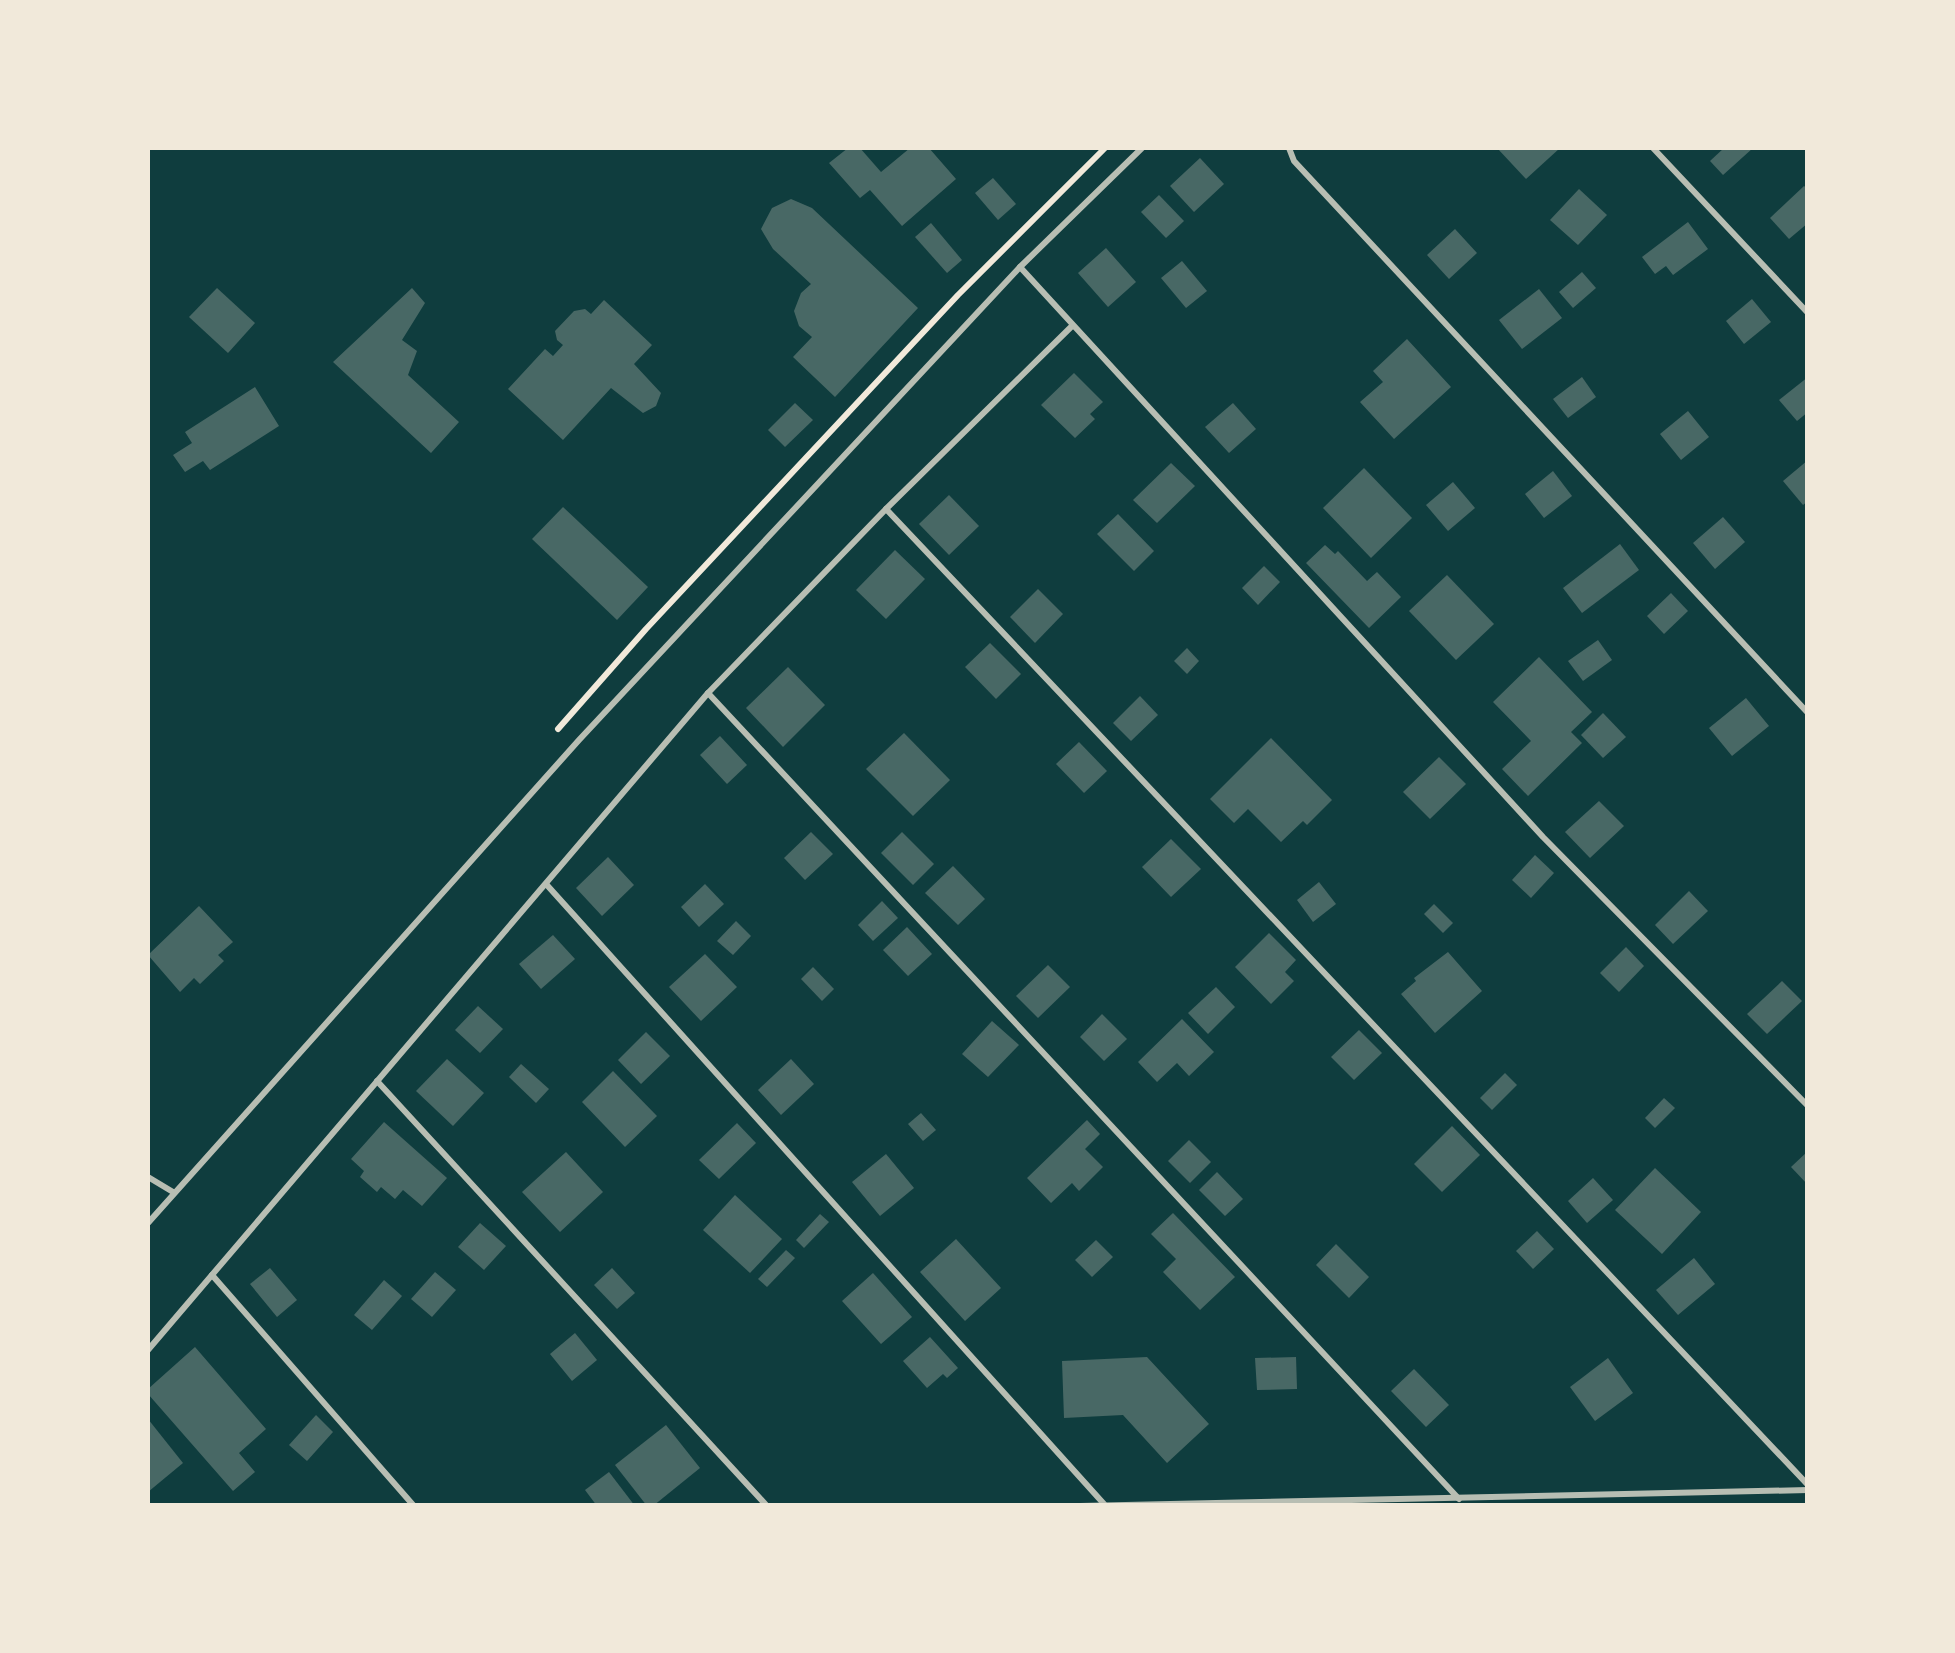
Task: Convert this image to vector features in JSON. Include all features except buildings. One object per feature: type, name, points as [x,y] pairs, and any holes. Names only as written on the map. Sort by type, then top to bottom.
[{"type":"lane","points":[[148,1224],[579,740],[1020,268],[1142,148]]},
{"type":"lane","points":[[1289,148],[1294,161],[1808,713]]},
{"type":"lane","points":[[1653,148],[1808,313]]},
{"type":"lane","points":[[1020,268],[1544,836],[1808,1106]]},
{"type":"lane","points":[[148,1350],[708,693],[886,509],[1071,327]]},
{"type":"lane","points":[[886,509],[1808,1488]]},
{"type":"lane","points":[[708,693],[1459,1499]]},
{"type":"lane","points":[[546,884],[1104,1504]]},
{"type":"lane","points":[[377,1082],[766,1506]]},
{"type":"lane","points":[[148,1177],[173,1192]]},
{"type":"lane","points":[[212,1276],[414,1506]]},
{"type":"lane","points":[[1080,1506],[1808,1488]]}]
